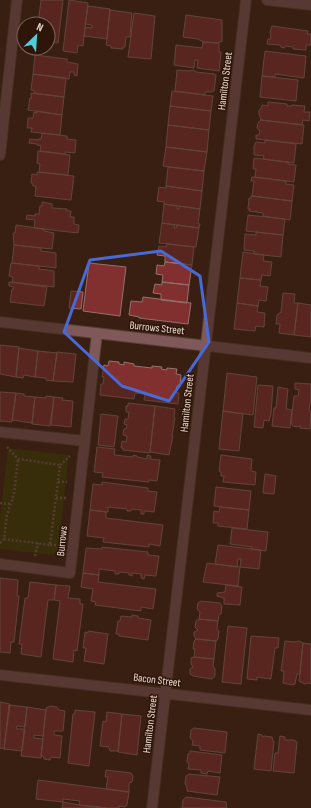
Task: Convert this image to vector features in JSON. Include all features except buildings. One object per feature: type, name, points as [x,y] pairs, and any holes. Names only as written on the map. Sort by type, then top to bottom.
[{"type":"street","points":[[0,155],[18,0]]},
{"type":"street","name":"Hamilton Street","points":[[152,808],[246,0]]},
{"type":"street","points":[[267,0],[311,6]]},
{"type":"street","name":"Burrows Street","points":[[0,322],[311,358]]},
{"type":"street","name":"Burrows","points":[[0,564],[70,573],[97,333]]},
{"type":"street","points":[[0,432],[85,441]]},
{"type":"street","name":"Bacon Street","points":[[0,675],[311,710]]},
{"type":"path","points":[[4,444],[18,460],[60,465],[50,544],[4,539]]},
{"type":"path","points":[[0,543],[4,539],[7,514],[14,494],[18,460]]},
{"type":"path","points":[[0,503],[10,504]]},
{"type":"highlighted area","points":[[161,251],[200,276],[209,342],[169,401],[122,386],[64,332],[90,260]]},
{"type":"green space","points":[[8,448],[69,455],[58,550],[52,555],[0,549],[0,517]]}]
